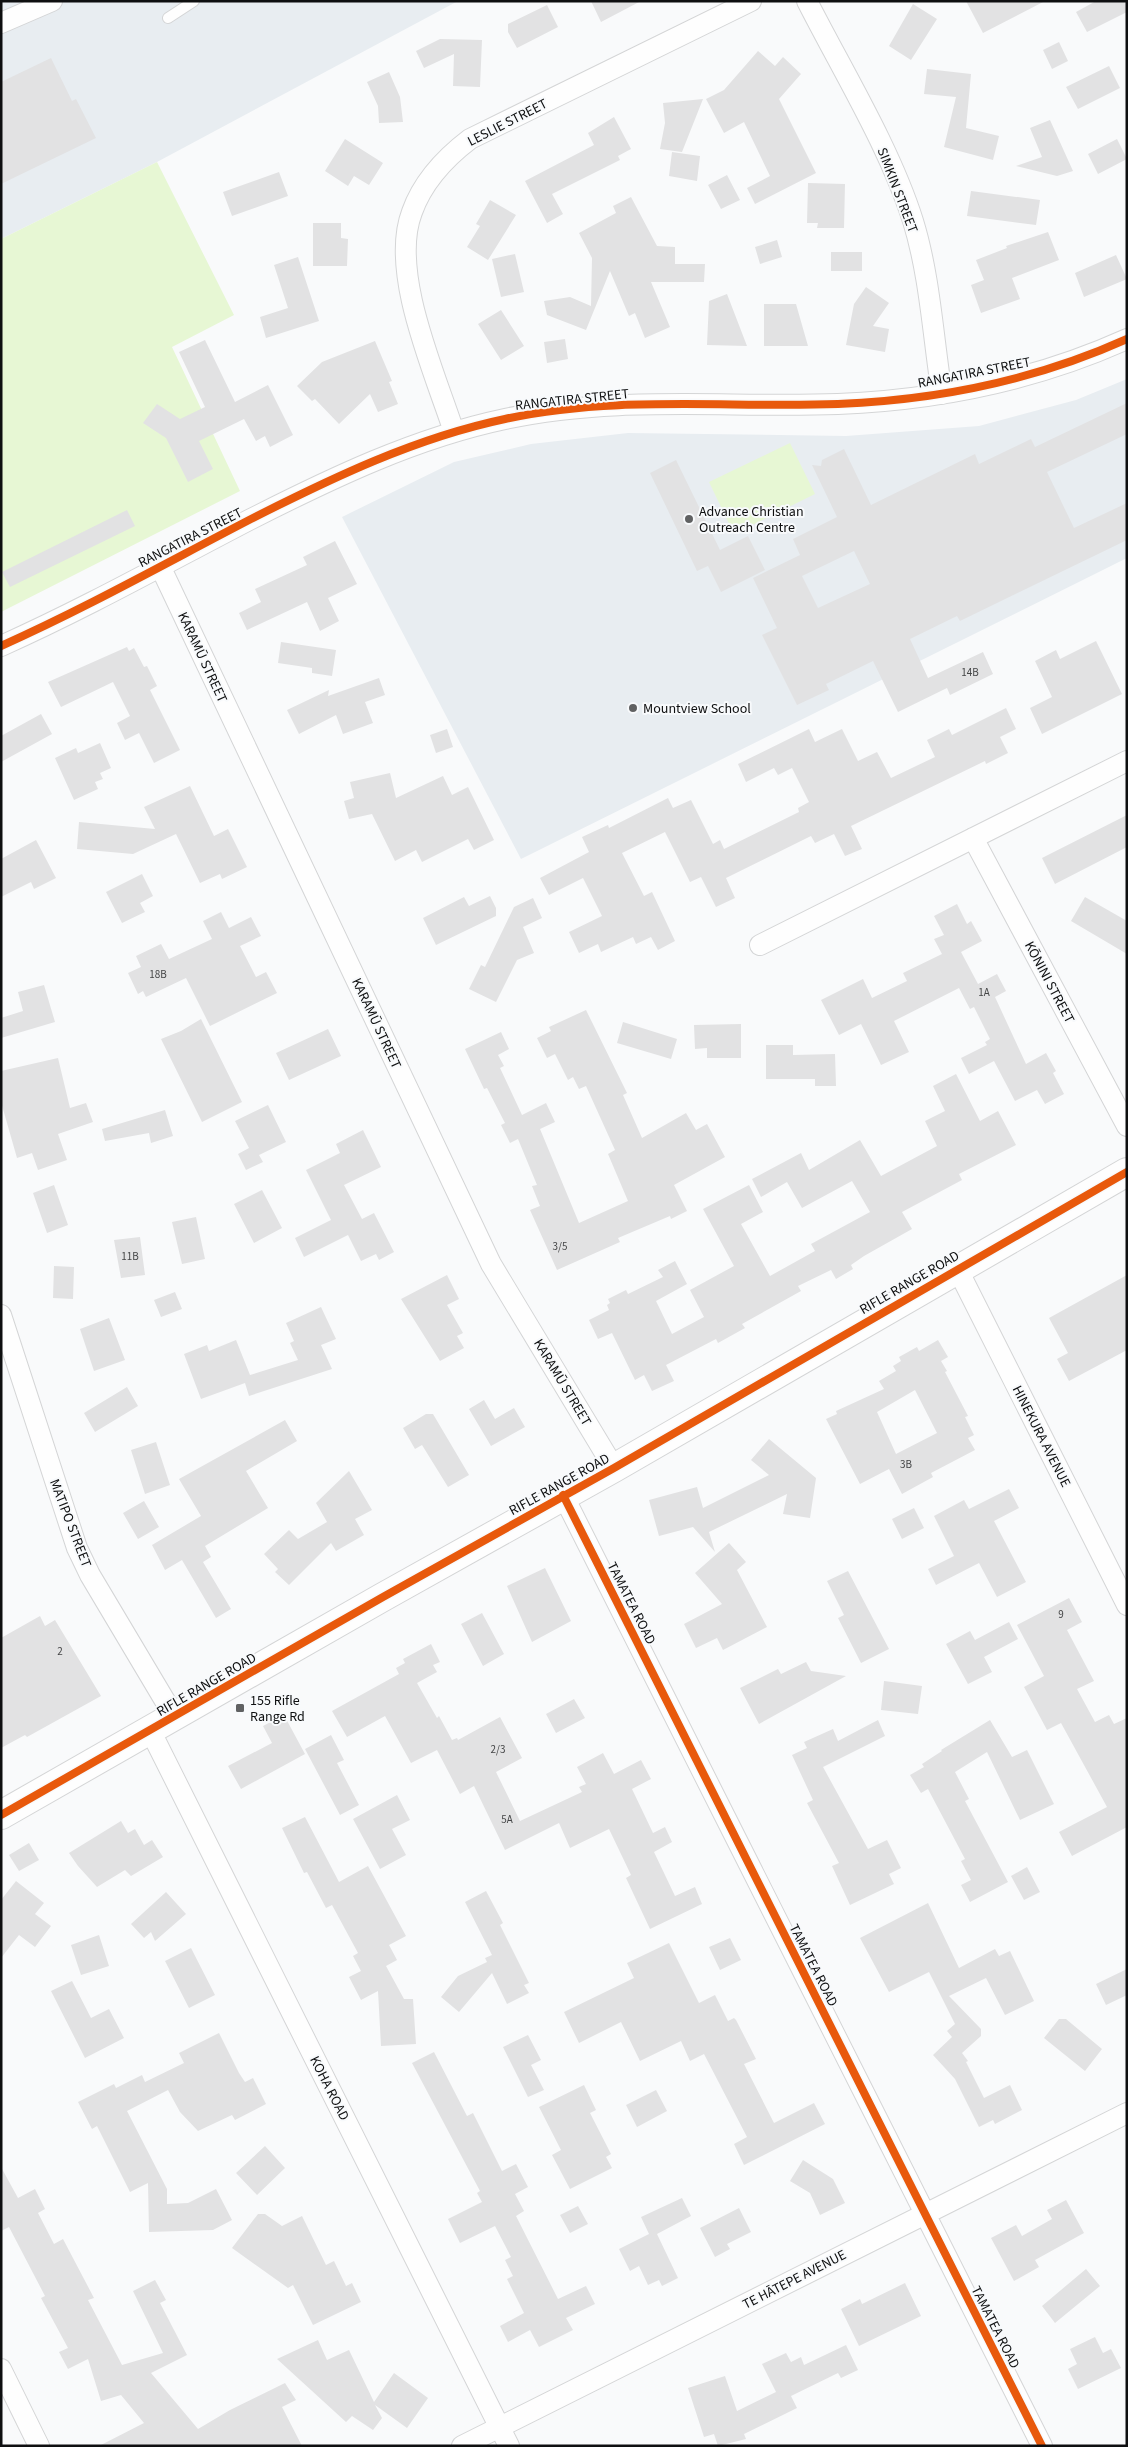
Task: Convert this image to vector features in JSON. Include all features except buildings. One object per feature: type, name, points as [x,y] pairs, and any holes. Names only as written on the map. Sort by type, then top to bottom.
[{"type":"street","points":[[1,23],[52,1]]},
{"type":"street","name":"LESLIE STREET","points":[[454,432],[411,300],[406,270],[407,240],[412,212],[427,183],[445,158],[470,139],[751,1]]},
{"type":"street","name":"SIMKIN STREET","points":[[807,1],[879,140],[913,221],[922,262],[942,394]]},
{"type":"street","name":"RANGATIRA STREET","points":[[1,646],[320,484],[381,457],[454,432],[515,417],[563,409],[610,405],[836,404],[942,394],[1036,373],[1097,352],[1127,339]]},
{"type":"street","name":"KARAMŪ STREET","points":[[160,566],[491,1264],[614,1468]]},
{"type":"street","points":[[760,945],[1127,761]]},
{"type":"street","name":"KŌNINI STREET","points":[[973,838],[1127,1126]]},
{"type":"street","name":"RIFLE RANGE ROAD","points":[[1,1815],[563,1495],[614,1468],[957,1268],[1127,1172]]},
{"type":"street","name":"HINEKURA AVENUE","points":[[957,1268],[1127,1605]]},
{"type":"street","name":"MATIPO STREET","points":[[1,1315],[77,1548],[90,1575],[174,1716]]},
{"type":"street","name":"TAMATEA ROAD","points":[[563,1495],[1042,2446]]},
{"type":"street","name":"KOHA ROAD","points":[[150,1730],[505,2437]]},
{"type":"street","name":"TE HĀTEPE AVENUE","points":[[462,2446],[505,2437],[925,2214],[1127,2113]]},
{"type":"street","points":[[1,2369],[39,2446]]},
{"type":"lane","points":[[168,18],[194,1]]},
{"type":"shaded area","points":[[1,1],[458,1],[157,162],[1,239]]},
{"type":"shaded area","name":"Mountview School","points":[[1127,379],[1127,558],[521,859],[342,517],[454,462],[531,444],[628,433],[846,436],[979,426],[1076,400]]},
{"type":"green space","points":[[157,162],[234,315],[172,347],[240,491],[1,612],[1,239]]},
{"type":"green space","points":[[790,443],[815,494],[734,534],[709,482]]},
{"type":"cycle path","points":[[1,646],[96,600],[251,519],[343,474],[406,448],[472,427],[505,419],[588,407],[671,404],[838,404],[912,398],[1022,377],[1093,353],[1127,339]]},
{"type":"cycle path","points":[[1,1815],[383,1597],[614,1468],[1127,1172]]},
{"type":"cycle path","points":[[563,1495],[1042,2446]]},
{"type":"place","name":"Advance Christian Outreach Centre","points":[[689,519]]},
{"type":"place","name":"Mountview School","points":[[633,708]]},
{"type":"place","name":"155 Rifle Range Rd","points":[[240,1708]]}]
